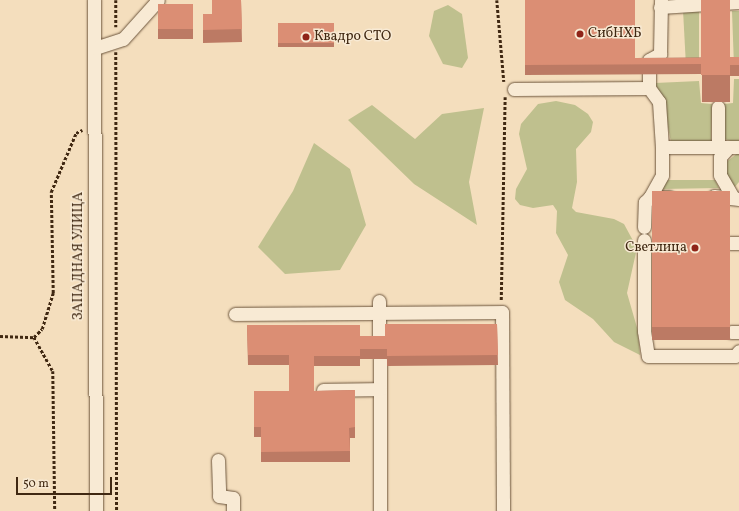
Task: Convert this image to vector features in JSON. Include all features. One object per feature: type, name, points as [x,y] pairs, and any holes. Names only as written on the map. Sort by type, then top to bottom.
[{"type":"street","name":"ЗАПАДНАЯ УЛИЦА","points":[[94,0],[96,511]]},
{"type":"street","points":[[94,48],[123,39],[158,0]]},
{"type":"street","points":[[738,1],[660,4],[660,54],[649,60],[649,88],[659,102],[662,175],[644,206],[644,331],[648,356],[735,356],[739,351]]},
{"type":"street","points":[[514,89],[649,88]]},
{"type":"street","points":[[718,107],[728,148]]},
{"type":"street","points":[[662,147],[728,148]]},
{"type":"street","points":[[728,148],[720,158],[720,174],[735,198]]},
{"type":"street","points":[[702,196],[735,198]]},
{"type":"street","points":[[650,197],[680,197]]},
{"type":"street","points":[[379,306],[380,511]]},
{"type":"street","points":[[235,314],[379,306],[502,312],[503,511]]},
{"type":"street","points":[[323,390],[380,389]]},
{"type":"street","points":[[218,460],[219,496],[233,498],[233,511]]},
{"type":"path","points":[[116,0],[117,511]]},
{"type":"path","points":[[497,0],[505,91],[502,312]]},
{"type":"path","points":[[34,338],[42,329],[53,293],[51,192],[76,133],[95,123]]},
{"type":"path","points":[[0,336],[34,338]]},
{"type":"path","points":[[34,338],[53,371],[54,511]]},
{"type":"green space","points":[[448,5],[462,14],[468,58],[462,68],[443,64],[429,36],[434,11]]},
{"type":"green space","points":[[699,9],[699,66],[686,66],[683,10]]},
{"type":"green space","points":[[732,11],[739,11],[739,66],[734,66]]},
{"type":"green space","points":[[734,79],[739,79],[739,144],[725,139],[724,104],[733,103]]},
{"type":"green space","points":[[699,81],[701,103],[712,104],[711,141],[671,142],[662,97],[655,83]]},
{"type":"green space","points":[[556,101],[575,105],[588,114],[593,122],[591,132],[576,149],[577,182],[572,208],[576,212],[614,219],[624,224],[637,248],[627,293],[638,331],[640,355],[614,342],[593,319],[565,300],[559,282],[568,255],[556,233],[557,211],[553,205],[533,208],[520,205],[515,199],[516,189],[527,169],[519,134],[521,124],[538,104]]},
{"type":"green space","points":[[372,105],[415,139],[442,114],[484,108],[469,182],[477,225],[414,184],[348,120]]},
{"type":"green space","points":[[314,143],[350,169],[366,225],[340,270],[285,274],[258,247],[293,191]]},
{"type":"green space","points":[[739,152],[739,182],[734,188],[724,175],[724,164]]},
{"type":"green space","points":[[666,180],[715,180],[719,188],[661,189]]},
{"type":"building","points":[[212,0],[241,0],[242,29],[203,30],[203,14],[212,14]]},
{"type":"building","name":"СибНХБ","points":[[525,0],[635,0],[635,58],[701,58],[702,64],[525,65]]},
{"type":"building","points":[[701,0],[730,0],[730,75],[701,75]]},
{"type":"building","points":[[158,4],[193,4],[193,29],[158,29]]},
{"type":"building","name":"Квадро СТО","points":[[278,23],[334,23],[334,43],[278,43]]},
{"type":"building","points":[[730,57],[739,57],[739,65],[730,65]]},
{"type":"building","points":[[652,191],[730,191],[730,327],[652,327]]},
{"type":"building","points":[[385,324],[497,324],[498,355],[387,356],[387,349],[360,349],[360,356],[314,356],[314,391],[355,390],[355,427],[349,428],[350,451],[261,452],[261,427],[254,427],[254,391],[289,391],[289,355],[248,355],[247,325],[360,325],[360,336],[385,336]]},
{"type":"place","name":"СибНХБ","points":[[580,34]]},
{"type":"place","name":"Квадро СТО","points":[[306,37]]},
{"type":"place","name":"Светлица","points":[[695,248]]}]
